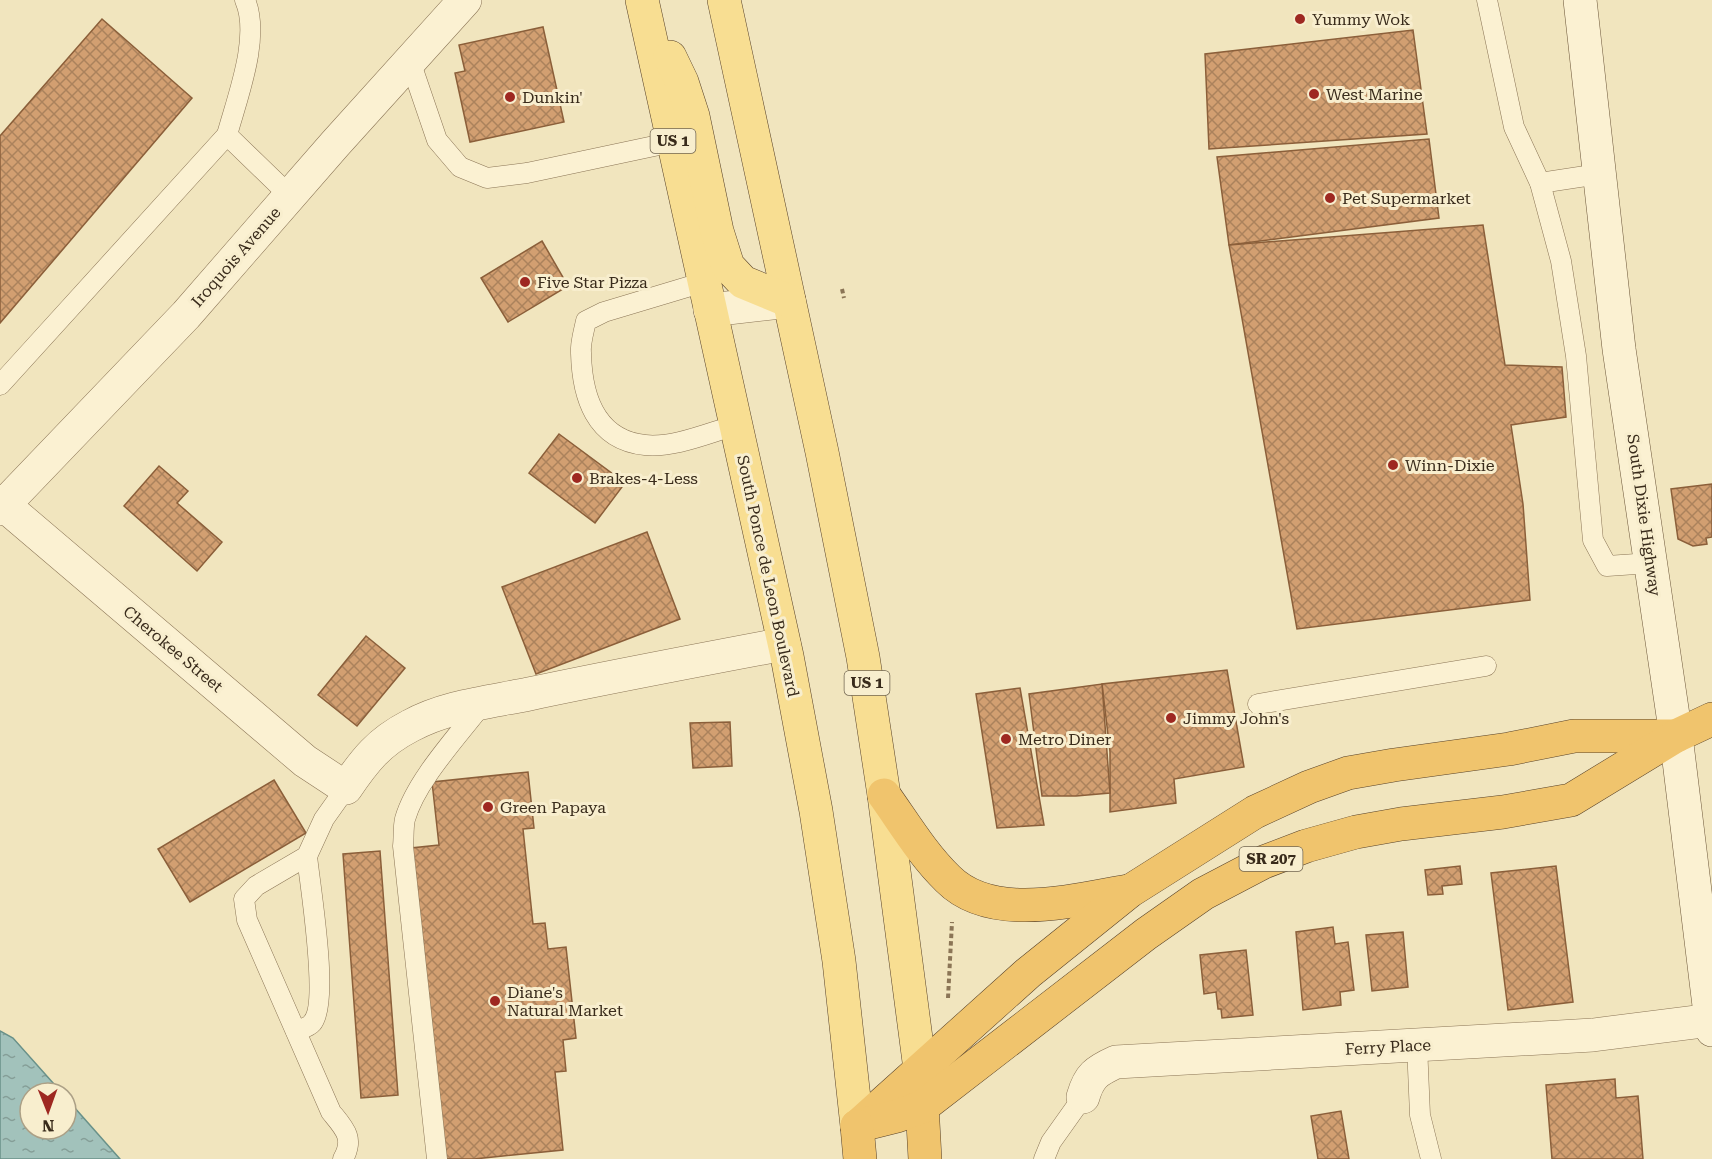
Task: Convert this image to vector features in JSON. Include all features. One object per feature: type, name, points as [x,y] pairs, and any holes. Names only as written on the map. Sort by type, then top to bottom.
[{"type":"highway","name":"SR 207","points":[[857,1126],[922,1107],[1146,934],[1203,894],[1264,862],[1306,846],[1356,832],[1401,824],[1503,812],[1571,800],[1676,736],[1712,718]]},
{"type":"highway","name":"SR 207","points":[[857,1126],[1028,973],[1130,891],[1255,812],[1309,787],[1348,773],[1509,749],[1574,736],[1676,736]]},
{"type":"highway","points":[[884,795],[931,860],[949,880],[974,897],[1014,906],[1061,903],[1130,891]]},
{"type":"highway","name":"US 1","points":[[920,1069],[925,1159]]},
{"type":"highway","name":"South Ponce de Leon Boulevard","points":[[857,1126],[860,1159]]},
{"type":"main road","name":"South Ponce de Leon Boulevard","points":[[644,0],[673,142],[784,644],[816,811],[839,961],[857,1126]]},
{"type":"main road","points":[[644,0],[682,82],[693,116],[717,231],[728,266],[743,282],[789,301]]},
{"type":"main road","points":[[704,0],[744,187],[777,245]]},
{"type":"main road","name":"US 1","points":[[724,0],[842,546],[884,795],[920,1069]]},
{"type":"street","name":"Iroquois Avenue","points":[[2,507],[186,315],[465,0]]},
{"type":"street","name":"South Dixie Highway","points":[[1580,0],[1619,349],[1676,736],[1704,890],[1711,1025]]},
{"type":"street","points":[[707,296],[789,301]]},
{"type":"street","name":"Cherokee Street","points":[[2,507],[305,761],[346,788]]},
{"type":"street","points":[[346,788],[368,756],[391,737],[411,725],[442,712],[784,644]]},
{"type":"street","name":"Ferry Place","points":[[1083,1097],[1087,1083],[1099,1070],[1116,1062],[1593,1035],[1711,1025]]},
{"type":"lane","points":[[0,385],[227,135],[250,50],[248,7],[245,0]]},
{"type":"lane","points":[[1487,0],[1514,127],[1540,183],[1561,261],[1574,345],[1593,540],[1607,566],[1651,563]]},
{"type":"lane","points":[[410,61],[437,140],[460,167],[486,178],[527,173],[673,142]]},
{"type":"lane","points":[[227,135],[290,196]]},
{"type":"lane","points":[[1540,183],[1599,174]]},
{"type":"lane","points":[[707,296],[604,312],[586,321],[580,351],[587,401],[604,428],[623,441],[647,445],[674,443],[736,425]]},
{"type":"lane","points":[[1258,704],[1486,666]]},
{"type":"lane","points":[[437,1159],[403,846],[404,820],[414,796],[483,704]]},
{"type":"lane","points":[[296,1031],[312,1024],[318,1012],[321,986],[307,856],[324,819],[346,788]]},
{"type":"lane","points":[[307,856],[256,886],[244,899],[247,920],[331,1112],[346,1132],[349,1146],[343,1159]]},
{"type":"lane","points":[[1417,1045],[1420,1115],[1431,1159]]},
{"type":"lane","points":[[1044,1159],[1051,1142],[1083,1097]]},
{"type":"path","points":[[842,290],[844,298]]},
{"type":"path","points":[[948,1002],[952,921]]},
{"type":"water","points":[[0,1031],[13,1038],[51,1081],[18,1081],[18,1141],[78,1141],[78,1112],[120,1159],[0,1159]]},
{"type":"building","points":[[102,19],[192,98],[0,323],[0,136]]},
{"type":"building","name":"Dunkin'","points":[[543,27],[564,122],[470,142],[455,73],[465,71],[459,45]]},
{"type":"building","name":"West Marine","points":[[1413,30],[1427,134],[1209,149],[1205,54]]},
{"type":"building","name":"Pet Supermarket","points":[[1429,139],[1439,218],[1229,245],[1217,157]]},
{"type":"building","name":"Winn-Dixie","points":[[1483,225],[1505,365],[1562,367],[1566,417],[1511,425],[1523,504],[1530,600],[1297,629],[1229,245]]},
{"type":"building","name":"Five Star Pizza","points":[[542,241],[568,286],[508,322],[481,278]]},
{"type":"building","name":"Brakes-4-Less","points":[[559,434],[625,483],[595,523],[529,473]]},
{"type":"building","points":[[159,466],[188,491],[177,503],[222,542],[197,571],[124,506]]},
{"type":"building","points":[[1712,484],[1712,537],[1706,538],[1707,544],[1693,546],[1678,539],[1671,489]]},
{"type":"building","points":[[647,532],[680,619],[536,674],[502,587]]},
{"type":"building","points":[[366,636],[405,668],[357,726],[318,695]]},
{"type":"building","name":"Jimmy John's","points":[[1227,670],[1244,767],[1174,779],[1176,803],[1110,812],[1110,752],[1102,684]]},
{"type":"building","points":[[1102,684],[1110,793],[1042,796],[1029,694]]},
{"type":"building","name":"Metro Diner","points":[[1020,688],[1044,825],[997,828],[976,694]]},
{"type":"building","points":[[730,722],[732,766],[693,768],[690,723]]},
{"type":"building","points":[[528,772],[534,828],[523,829],[533,924],[545,923],[548,949],[566,947],[576,1038],[563,1040],[566,1071],[555,1072],[563,1150],[474,1159],[444,1159],[411,848],[439,845],[432,782]]},
{"type":"building","points":[[274,780],[306,833],[190,902],[158,849]]},
{"type":"building","points":[[380,851],[398,1095],[361,1098],[343,854]]},
{"type":"building","points":[[1460,866],[1462,884],[1442,886],[1443,894],[1428,895],[1425,870]]},
{"type":"building","points":[[1556,866],[1573,1002],[1508,1010],[1491,873]]},
{"type":"building","points":[[1333,927],[1335,944],[1348,942],[1354,990],[1340,992],[1341,1005],[1303,1010],[1296,932]]},
{"type":"building","points":[[1403,932],[1408,987],[1372,991],[1366,935]]},
{"type":"building","points":[[1246,950],[1253,1015],[1222,1018],[1221,1009],[1218,1009],[1216,992],[1204,994],[1200,955]]},
{"type":"building","points":[[1615,1079],[1616,1098],[1638,1096],[1643,1159],[1552,1159],[1546,1085]]},
{"type":"building","points":[[1341,1111],[1349,1159],[1318,1159],[1311,1116]]},
{"type":"place","name":"Yummy Wok","points":[[1300,19]]},
{"type":"place","name":"West Marine","points":[[1314,94]]},
{"type":"place","name":"Dunkin'","points":[[510,97]]},
{"type":"place","name":"Pet Supermarket","points":[[1330,198]]},
{"type":"place","name":"Five Star Pizza","points":[[525,282]]},
{"type":"place","name":"Winn-Dixie","points":[[1393,465]]},
{"type":"place","name":"Brakes-4-Less","points":[[577,478]]},
{"type":"place","name":"Jimmy John's","points":[[1171,718]]},
{"type":"place","name":"Metro Diner","points":[[1006,739]]},
{"type":"place","name":"Green Papaya","points":[[488,807]]},
{"type":"place","name":"Diane's Natural Market","points":[[495,1001]]}]
